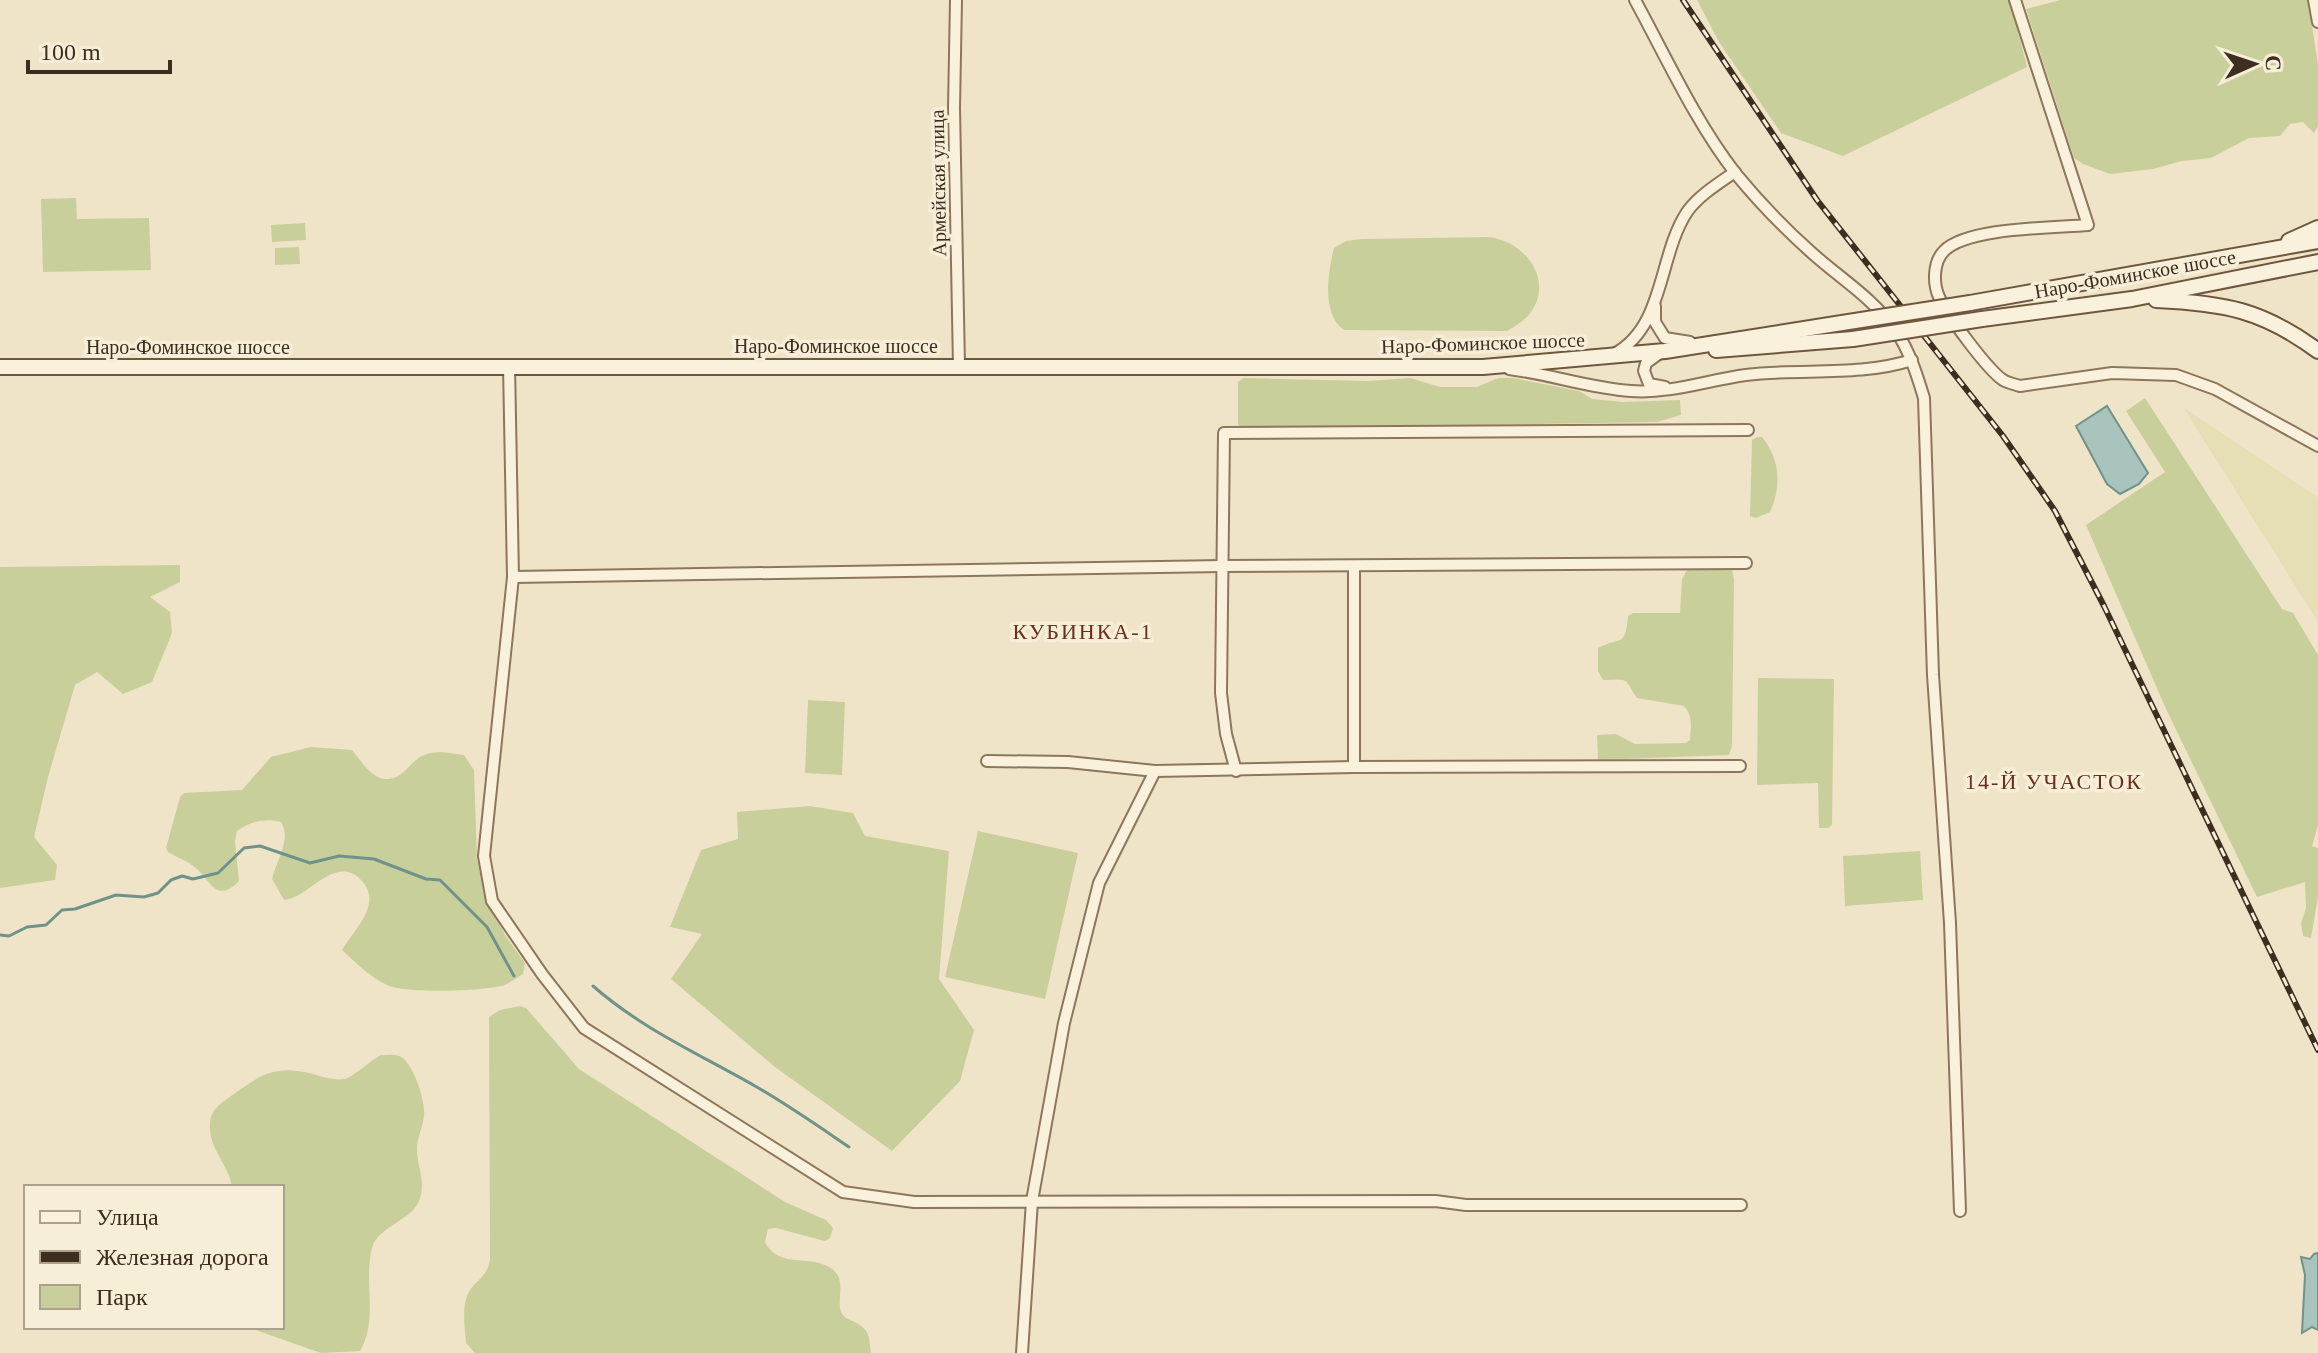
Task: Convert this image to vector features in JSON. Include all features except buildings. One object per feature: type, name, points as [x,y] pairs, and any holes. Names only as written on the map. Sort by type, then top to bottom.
[{"type":"main road","points":[[2261,253],[2318,228]]},
{"type":"main road","name":"Наро-Фоминское шоссе","points":[[1668,351],[1970,303],[2318,241]]},
{"type":"main road","name":"Наро-Фоминское шоссе","points":[[0,367],[1483,367],[1853,339],[2132,299],[2318,262]]},
{"type":"main road","points":[[2132,299],[2207,302],[2255,313],[2295,333],[2318,351]]},
{"type":"street","name":"Армейская улица","points":[[956,0],[954,108],[959,366]]},
{"type":"street","points":[[1635,0],[1691,102],[1735,172],[1768,211],[1813,254],[1881,311],[1912,360],[1924,398],[1933,675],[1950,923],[1960,1211]]},
{"type":"street","points":[[2015,0],[2088,225],[1980,234],[1957,242],[1943,251],[1936,265],[1939,297],[1981,358],[2006,382],[2020,386],[2112,373],[2176,375],[2215,389],[2318,446]]},
{"type":"street","points":[[2314,0],[2318,22]]},
{"type":"street","points":[[1604,358],[1633,340],[1656,298],[1672,245],[1687,211],[1735,172]]},
{"type":"street","points":[[1656,298],[1655,322],[1665,338],[1678,342],[1712,342]]},
{"type":"street","points":[[1668,351],[1651,357],[1646,363],[1645,378],[1649,384],[1675,388]]},
{"type":"street","points":[[1483,367],[1536,372],[1628,391],[1653,392],[1750,375],[1880,368],[1912,360]]},
{"type":"street","points":[[509,365],[513,577],[484,856],[492,901],[584,1028],[843,1192],[914,1202],[1741,1205]]},
{"type":"street","points":[[1236,771],[1226,734],[1221,693],[1224,433],[1748,430]]},
{"type":"street","points":[[513,577],[1223,566],[1746,563]]},
{"type":"street","points":[[1354,566],[1354,767]]},
{"type":"street","points":[[987,761],[1068,762],[1155,771],[1740,766]]},
{"type":"street","points":[[1022,1353],[1032,1201],[1064,1023],[1099,883],[1155,771]]},
{"type":"shaded area","points":[[2183,407],[2318,497],[2318,622]]},
{"type":"green space","points":[[1697,0],[2010,0],[2027,67],[1843,156],[1781,133],[1719,42]]},
{"type":"green space","points":[[2060,0],[2308,0],[2318,64],[2318,126],[2314,133],[2303,122],[2290,124],[2280,136],[2249,138],[2211,158],[2182,161],[2153,169],[2110,174],[2083,164],[2074,158],[2026,9]]},
{"type":"green space","points":[[76,198],[77,219],[149,218],[151,270],[43,272],[41,199]]},
{"type":"green space","points":[[305,223],[306,240],[272,242],[271,225]]},
{"type":"green space","points":[[1488,237],[1515,246],[1533,266],[1538,278],[1536,303],[1528,316],[1507,331],[1344,330],[1332,314],[1328,280],[1332,258],[1334,248],[1346,241]]},
{"type":"green space","points":[[299,247],[300,264],[275,265],[275,248]]},
{"type":"green space","points":[[1244,378],[1367,381],[1410,378],[1440,387],[1477,387],[1498,378],[1513,378],[1579,391],[1592,399],[1623,402],[1680,400],[1681,415],[1657,422],[1242,429],[1238,424],[1238,382]]},
{"type":"green space","points":[[2145,398],[2282,609],[2293,613],[2318,655],[2318,825],[2312,846],[2318,848],[2318,897],[2311,938],[2303,936],[2301,923],[2306,908],[2305,882],[2257,897],[2166,709],[2086,525],[2165,472],[2126,411]]},
{"type":"green space","points":[[1762,437],[1773,454],[1777,483],[1770,512],[1756,518],[1750,516],[1752,440]]},
{"type":"green space","points":[[180,565],[180,582],[150,597],[170,612],[172,633],[152,682],[123,694],[97,672],[75,685],[34,837],[57,865],[55,880],[0,888],[0,567]]},
{"type":"green space","points":[[1729,568],[1734,579],[1732,746],[1729,755],[1598,760],[1597,735],[1616,734],[1635,744],[1686,743],[1690,740],[1690,718],[1684,706],[1637,698],[1625,681],[1603,680],[1598,671],[1598,648],[1624,637],[1628,616],[1633,613],[1680,613],[1682,579],[1687,570]]},
{"type":"green space","points":[[1758,678],[1834,679],[1832,825],[1828,828],[1819,828],[1818,783],[1757,785]]},
{"type":"green space","points":[[808,700],[845,702],[842,775],[805,773]]},
{"type":"green space","points":[[311,747],[352,750],[370,772],[389,779],[430,753],[464,755],[474,770],[477,860],[490,905],[505,935],[525,963],[523,974],[501,986],[443,991],[396,988],[375,978],[342,950],[368,907],[367,889],[351,873],[341,872],[284,900],[272,879],[284,843],[281,822],[258,821],[237,831],[239,881],[224,891],[213,887],[192,865],[168,852],[166,848],[180,797],[184,793],[242,790],[271,757]]},
{"type":"green space","points":[[810,806],[853,813],[865,836],[949,851],[939,979],[974,1030],[960,1081],[892,1151],[775,1067],[671,979],[702,934],[670,927],[701,850],[738,839],[737,812]]},
{"type":"green space","points":[[978,831],[1078,853],[1045,999],[945,977]]},
{"type":"green space","points":[[1920,851],[1923,900],[1845,906],[1843,856]]},
{"type":"green space","points":[[520,1006],[526,1008],[579,1069],[785,1202],[826,1220],[833,1228],[830,1238],[825,1241],[776,1228],[768,1229],[765,1242],[778,1256],[824,1264],[837,1274],[841,1311],[866,1331],[871,1353],[475,1353],[466,1343],[464,1310],[469,1292],[484,1275],[490,1260],[489,1017],[500,1010]]},
{"type":"green space","points":[[381,1055],[397,1055],[414,1073],[424,1110],[417,1146],[421,1194],[409,1214],[375,1240],[369,1274],[369,1326],[360,1351],[321,1353],[253,1329],[284,1329],[284,1185],[232,1185],[212,1141],[211,1119],[223,1102],[250,1083],[276,1071],[296,1071],[332,1079],[345,1079]]},
{"type":"water","points":[[2107,406],[2148,473],[2139,484],[2120,494],[2107,484],[2076,426]]},
{"type":"water","points":[[2318,1253],[2318,1330],[2312,1327],[2302,1333],[2305,1275],[2301,1257],[2310,1259]]},
{"type":"waterway","points":[[0,935],[9,936],[27,927],[46,925],[62,910],[75,909],[116,895],[144,897],[158,893],[171,880],[182,876],[193,879],[218,873],[244,848],[260,846],[310,863],[339,856],[374,859],[426,879],[440,880],[487,927],[514,976]]},
{"type":"waterway","points":[[593,986],[651,1028],[767,1093],[849,1147]]},
{"type":"railway","points":[[1683,0],[1817,200],[2003,436],[2055,511],[2318,1050]]},
{"type":"district","name":"КУБИНКА-1","points":[[1083,631]]},
{"type":"district","name":"14-Й УЧАСТОК","points":[[2054,781]]}]
